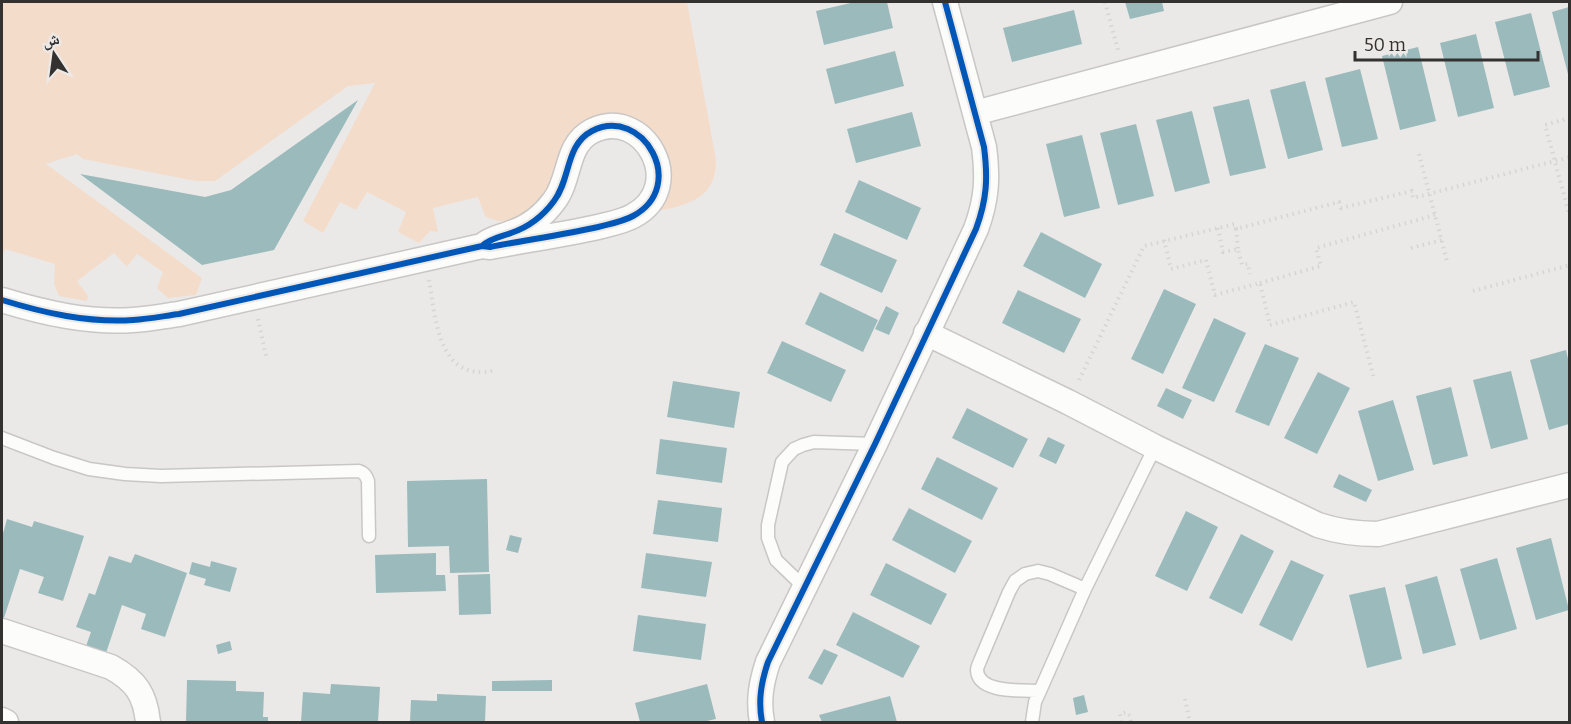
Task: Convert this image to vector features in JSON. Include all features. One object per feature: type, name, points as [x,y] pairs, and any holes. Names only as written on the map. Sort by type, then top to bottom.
[{"type":"street","points":[[762,723],[760,695],[768,662],[875,444],[976,229],[983,209],[987,189],[984,147],[945,2]]},
{"type":"street","points":[[975,113],[1390,2]]},
{"type":"street","points":[[2,300],[38,312],[85,319],[132,320],[179,314],[482,246],[490,247],[562,235],[632,217],[642,210],[651,201],[659,176],[652,149],[645,141],[628,130],[610,127],[592,131],[576,146],[571,155],[563,185],[548,210],[524,228],[490,240],[482,246]]},
{"type":"street","points":[[926,333],[1155,447],[1318,525],[1338,531],[1378,534],[1569,485]]},
{"type":"street","points":[[2,630],[111,667],[127,676],[139,688],[146,705],[148,723]]},
{"type":"street","points":[[2,720],[6,723]]},
{"type":"lane","points":[[2,438],[89,469],[125,474],[161,476],[363,472],[368,481],[369,536]]},
{"type":"lane","points":[[804,587],[776,560],[768,538],[768,525],[782,462],[795,449],[813,442],[875,444]]},
{"type":"lane","points":[[1032,723],[1035,702],[1085,589],[1155,447]]},
{"type":"lane","points":[[1040,691],[998,688],[988,686],[980,680],[977,670],[1009,592],[1015,581],[1025,574],[1038,571],[1085,589]]},
{"type":"path","points":[[1105,2],[1124,73]]},
{"type":"path","points":[[1569,118],[1545,125],[1568,204],[1569,217]]},
{"type":"path","points":[[1419,154],[1447,261]]},
{"type":"path","points":[[1236,230],[1339,202],[1341,208],[1412,191],[1413,198],[1569,157]]},
{"type":"path","points":[[1164,240],[1171,269],[1206,260],[1215,295],[1321,266],[1316,248],[1435,216]]},
{"type":"path","points":[[1068,402],[1144,246],[1235,224],[1242,265],[1248,264],[1250,274]]},
{"type":"path","points":[[1218,228],[1223,252],[1238,249]]},
{"type":"path","points":[[1411,248],[1442,240]]},
{"type":"path","points":[[425,259],[438,330],[445,350],[459,366],[468,370],[487,372],[496,370]]},
{"type":"path","points":[[1473,291],[1569,266]]},
{"type":"path","points":[[1260,283],[1270,325],[1354,302],[1374,379]]},
{"type":"path","points":[[253,297],[266,356]]},
{"type":"path","points":[[1185,699],[1190,723]]},
{"type":"path","points":[[1120,723],[1120,714],[1126,712],[1130,716],[1131,723]]},
{"type":"shaded area","points":[[2,2],[687,2],[716,160],[715,173],[711,184],[698,198],[689,203],[655,212],[648,132],[564,144],[546,192],[526,212],[510,221],[499,221],[485,216],[478,197],[433,208],[438,232],[430,231],[419,243],[398,232],[406,212],[367,192],[356,210],[340,202],[323,233],[303,221],[375,83],[348,86],[215,181],[196,181],[83,159],[77,154],[46,164],[202,278],[196,295],[168,298],[157,288],[163,272],[137,254],[127,267],[114,253],[77,281],[88,296],[87,301],[59,296],[54,284],[55,264],[5,249],[2,257]]},
{"type":"building","points":[[855,2],[887,2],[893,28],[824,45],[816,11]]},
{"type":"building","points":[[1125,2],[1162,2],[1164,11],[1130,19]]},
{"type":"building","points":[[1569,7],[1569,78],[1552,12]]},
{"type":"building","points":[[1074,10],[1082,44],[1012,62],[1003,28]]},
{"type":"building","points":[[1531,13],[1550,87],[1514,96],[1495,22]]},
{"type":"building","points":[[1476,34],[1494,108],[1458,117],[1440,43]]},
{"type":"building","points":[[1418,47],[1436,121],[1400,130],[1382,56]]},
{"type":"building","points":[[895,51],[904,86],[835,104],[826,69]]},
{"type":"building","points":[[1360,69],[1378,139],[1342,147],[1325,78]]},
{"type":"building","points":[[1305,81],[1323,150],[1288,159],[1270,90]]},
{"type":"building","points":[[1249,99],[1266,168],[1230,176],[1213,107]]},
{"type":"building","points":[[358,100],[274,250],[202,265],[80,174],[205,197],[231,190]]},
{"type":"building","points":[[1192,111],[1210,183],[1175,192],[1156,120]]},
{"type":"building","points":[[912,112],[921,146],[856,163],[847,129]]},
{"type":"building","points":[[1136,124],[1154,196],[1118,205],[1100,133]]},
{"type":"building","points":[[1082,135],[1100,208],[1064,217],[1046,144]]},
{"type":"building","points":[[859,180],[921,208],[907,240],[845,212]]},
{"type":"building","points":[[1041,232],[1102,264],[1085,298],[1023,266]]},
{"type":"building","points":[[834,233],[897,260],[882,293],[820,265]]},
{"type":"building","points":[[1164,289],[1196,304],[1163,374],[1131,359]]},
{"type":"building","points":[[1018,290],[1081,319],[1064,353],[1002,323]]},
{"type":"building","points":[[820,292],[878,320],[863,352],[805,324]]},
{"type":"building","points":[[886,306],[899,313],[889,335],[875,329]]},
{"type":"building","points":[[1214,318],[1246,333],[1214,402],[1182,388]]},
{"type":"building","points":[[782,341],[846,370],[831,402],[767,373]]},
{"type":"building","points":[[1265,344],[1299,358],[1269,426],[1235,412]]},
{"type":"building","points":[[1566,350],[1569,363],[1569,424],[1549,430],[1530,360]]},
{"type":"building","points":[[1511,371],[1528,439],[1491,449],[1473,380]]},
{"type":"building","points":[[1318,372],[1350,388],[1317,454],[1284,438]]},
{"type":"building","points":[[673,381],[740,392],[734,428],[667,417]]},
{"type":"building","points":[[1451,387],[1468,456],[1433,465],[1416,396]]},
{"type":"building","points":[[1166,388],[1192,400],[1183,419],[1157,406]]},
{"type":"building","points":[[1393,400],[1414,470],[1378,481],[1358,411]]},
{"type":"building","points":[[967,408],[1028,439],[1013,468],[952,438]]},
{"type":"building","points":[[1048,437],[1065,445],[1056,464],[1039,456]]},
{"type":"building","points":[[660,439],[727,448],[722,483],[656,474]]},
{"type":"building","points":[[937,457],[998,488],[982,520],[921,489]]},
{"type":"building","points":[[1339,474],[1372,490],[1366,502],[1333,487]]},
{"type":"building","points":[[487,479],[489,572],[450,573],[449,546],[408,547],[407,481]]},
{"type":"building","points":[[658,500],[722,508],[718,542],[653,534]]},
{"type":"building","points":[[909,508],[972,541],[955,573],[892,540]]},
{"type":"building","points":[[1186,511],[1218,527],[1187,591],[1155,576]]},
{"type":"building","points":[[7,519],[32,527],[34,521],[84,536],[63,601],[38,593],[44,577],[20,569],[2,624],[2,537]]},
{"type":"building","points":[[1241,534],[1274,551],[1242,614],[1209,598]]},
{"type":"building","points":[[510,535],[522,538],[518,553],[506,550]]},
{"type":"building","points":[[1551,538],[1569,610],[1536,620],[1516,548]]},
{"type":"building","points":[[436,553],[436,575],[445,575],[446,591],[376,593],[375,555]]},
{"type":"building","points":[[646,553],[712,562],[706,597],[641,588]]},
{"type":"building","points":[[135,554],[187,573],[165,637],[141,629],[146,614],[122,605],[105,656],[85,649],[91,632],[76,627],[89,593],[95,595],[109,556],[131,563]]},
{"type":"building","points":[[1497,558],[1517,629],[1480,640],[1460,569]]},
{"type":"building","points":[[1291,560],[1324,575],[1292,641],[1259,625]]},
{"type":"building","points":[[211,561],[237,568],[230,592],[204,585],[206,579],[189,574],[192,562],[210,567]]},
{"type":"building","points":[[886,563],[947,594],[931,625],[870,595]]},
{"type":"building","points":[[490,574],[491,614],[459,615],[458,575]]},
{"type":"building","points":[[1437,576],[1456,645],[1423,654],[1405,585]]},
{"type":"building","points":[[1385,587],[1402,659],[1367,668],[1349,595]]},
{"type":"building","points":[[853,612],[920,646],[903,678],[836,645]]},
{"type":"building","points":[[638,615],[706,624],[701,660],[633,651]]},
{"type":"building","points":[[230,641],[232,650],[218,654],[216,645]]},
{"type":"building","points":[[824,649],[838,655],[822,685],[808,678]]},
{"type":"building","points":[[187,680],[236,681],[236,691],[264,692],[263,717],[268,717],[268,722],[186,722]]},
{"type":"building","points":[[552,680],[552,691],[492,691],[492,681]]},
{"type":"building","points":[[331,684],[380,687],[378,722],[301,722],[303,692],[330,694]]},
{"type":"building","points":[[707,684],[716,719],[702,722],[640,722],[635,703]]},
{"type":"building","points":[[437,694],[486,696],[485,722],[410,722],[411,700],[437,701]]},
{"type":"building","points":[[1084,695],[1088,712],[1076,715],[1073,698]]},
{"type":"building","points":[[890,696],[897,722],[822,722],[819,715]]},
{"type":"cycle path","points":[[762,722],[761,692],[768,662],[875,444],[976,229],[982,208],[986,179],[984,147],[945,2]]},
{"type":"cycle path","points":[[2,300],[50,313],[83,318],[116,321],[145,319],[179,314],[482,246],[490,247],[598,227],[629,218],[649,203],[657,186],[658,169],[653,152],[642,139],[628,129],[611,126],[592,131],[577,145],[559,192],[545,211],[524,228],[492,239],[482,246]]}]
